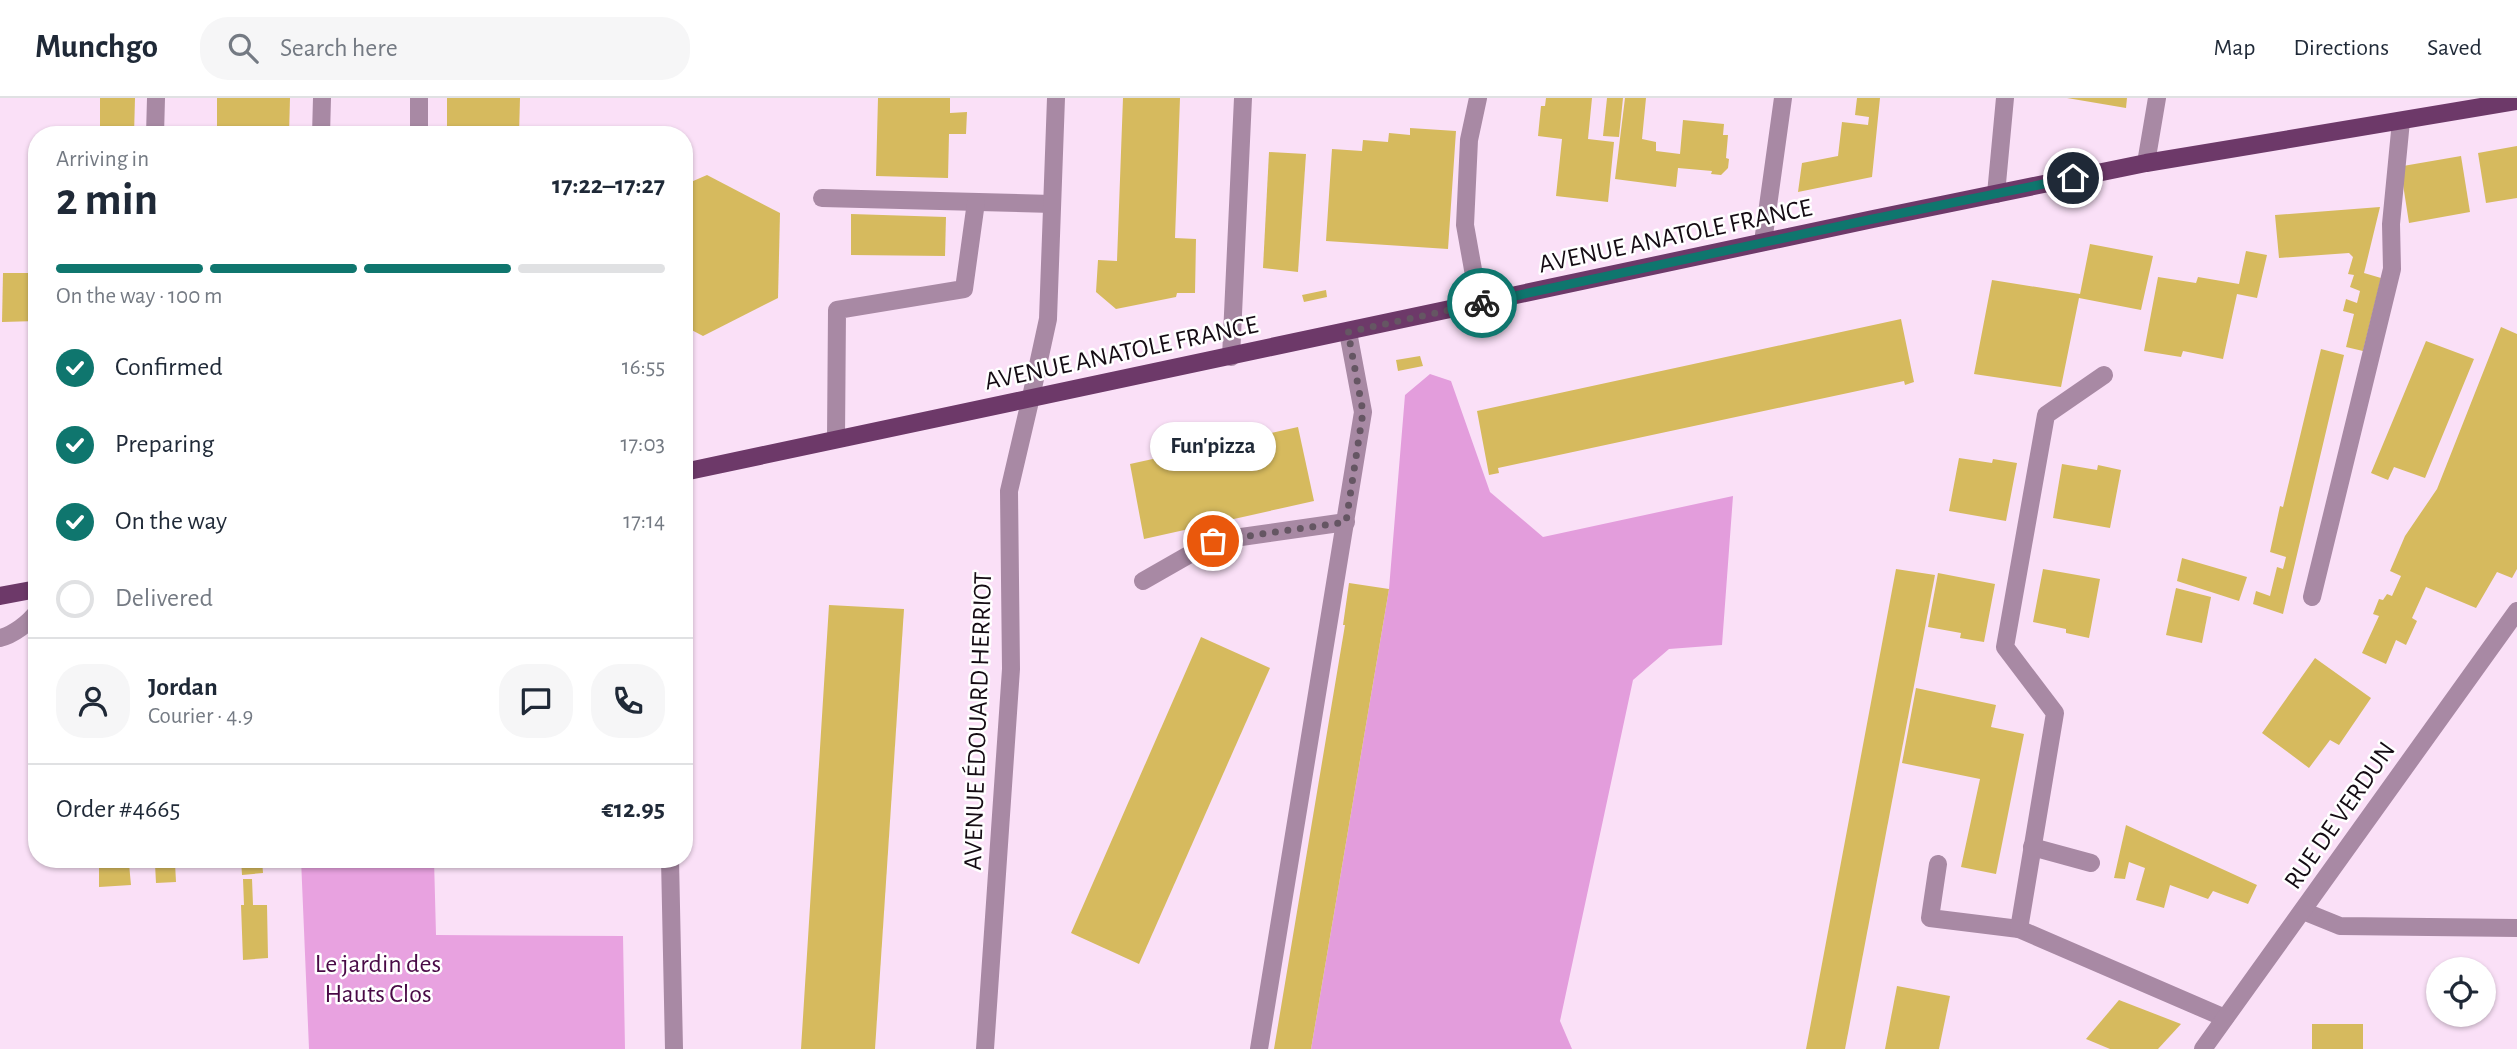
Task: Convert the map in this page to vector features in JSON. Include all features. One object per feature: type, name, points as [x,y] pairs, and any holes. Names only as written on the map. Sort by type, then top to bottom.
[{"type":"main road","name":"AVENUE ANATOLE FRANCE","points":[[693,470],[2146,163],[2517,101]]},
{"type":"main road","points":[[0,596],[28,591]]},
{"type":"street","points":[[155,126],[156,98]]},
{"type":"street","points":[[321,126],[322,98]]},
{"type":"street","points":[[419,98],[419,126]]},
{"type":"street","name":"AVENUE ÉDOUARD HERRIOT","points":[[985,1049],[1011,669],[1009,491],[1048,319],[1056,98]]},
{"type":"street","points":[[1231,357],[1242,98]]},
{"type":"street","points":[[1478,98],[1469,140],[1465,225],[1479,303]]},
{"type":"street","points":[[1763,242],[1783,98]]},
{"type":"street","points":[[1996,194],[2005,98]]},
{"type":"street","points":[[2146,163],[2157,98]]},
{"type":"street","points":[[2312,597],[2392,269],[2391,224],[2401,121]]},
{"type":"street","points":[[822,198],[1052,204]]},
{"type":"street","points":[[836,439],[837,310],[964,289],[976,202]]},
{"type":"street","points":[[1259,1049],[1363,412],[1348,332]]},
{"type":"street","points":[[2019,929],[2055,713],[2005,647],[2046,415],[2104,375]]},
{"type":"street","points":[[1143,581],[1213,541],[1346,522]]},
{"type":"street","name":"RUE DE VERDUN","points":[[2203,1049],[2517,611]]},
{"type":"street","points":[[0,638],[8,636],[28,622]]},
{"type":"street","points":[[2032,847],[2091,863]]},
{"type":"street","points":[[1938,864],[1930,918],[2019,929],[2225,1018]]},
{"type":"street","points":[[670,868],[674,1049]]},
{"type":"street","points":[[2303,911],[2340,926],[2517,928]]},
{"type":"green space","name":"Le jardin des Hauts Clos","points":[[301,868],[434,868],[436,935],[623,936],[625,1049],[309,1049]]},
{"type":"shaded area","points":[[1430,374],[1451,381],[1490,492],[1543,537],[1733,496],[1722,645],[1669,649],[1633,680],[1560,1021],[1572,1049],[1311,1049],[1389,589],[1405,395]]},
{"type":"building","points":[[100,98],[135,98],[134,126],[100,126]]},
{"type":"building","points":[[217,98],[290,98],[289,126],[217,126]]},
{"type":"building","points":[[447,98],[520,98],[519,126],[447,126]]},
{"type":"building","points":[[878,98],[950,98],[950,113],[967,112],[966,134],[949,134],[948,178],[876,176]]},
{"type":"building","points":[[1123,98],[1180,98],[1175,238],[1196,239],[1195,293],[1177,293],[1176,297],[1116,309],[1096,292],[1098,260],[1117,261]]},
{"type":"building","points":[[1546,98],[1592,98],[1588,139],[1614,142],[1608,202],[1556,196],[1562,139],[1538,136],[1541,106],[1545,106]]},
{"type":"building","points":[[1607,98],[1623,98],[1619,137],[1603,136]]},
{"type":"building","points":[[1625,98],[1646,98],[1642,139],[1656,142],[1656,151],[1680,154],[1683,120],[1724,124],[1723,135],[1728,135],[1728,168],[1721,175],[1711,174],[1712,171],[1678,168],[1676,187],[1615,179]]},
{"type":"building","points":[[1857,98],[1880,98],[1872,177],[1798,192],[1802,163],[1838,156],[1842,122],[1868,125],[1869,117],[1855,115]]},
{"type":"building","points":[[2067,98],[2127,98],[2126,108]]},
{"type":"building","points":[[1410,128],[1456,131],[1448,249],[1326,241],[1332,149],[1362,151],[1363,140],[1388,142],[1389,133],[1410,135]]},
{"type":"building","points":[[2517,146],[2517,198],[2486,203],[2478,153]]},
{"type":"building","points":[[1269,152],[1306,154],[1298,272],[1263,268]]},
{"type":"building","points":[[2461,156],[2470,212],[2409,223],[2402,178],[2403,166]]},
{"type":"building","points":[[707,175],[780,213],[778,298],[703,336],[693,331],[693,181]]},
{"type":"building","points":[[2380,207],[2364,273],[2381,278],[2363,351],[2346,347],[2354,314],[2343,311],[2346,299],[2357,303],[2360,291],[2350,287],[2354,275],[2348,274],[2353,257],[2349,253],[2279,258],[2275,215]]},
{"type":"building","points":[[851,214],[946,217],[945,256],[851,255]]},
{"type":"building","points":[[2090,244],[2153,256],[2141,310],[2079,298],[2061,387],[1974,374],[1992,280],[2080,294]]},
{"type":"building","points":[[2246,251],[2267,255],[2257,298],[2237,294],[2223,359],[2183,351],[2181,357],[2144,351],[2158,277],[2196,283],[2198,277],[2239,284]]},
{"type":"building","points":[[3,273],[28,273],[28,321],[2,322]]},
{"type":"building","points":[[1326,290],[1327,297],[1304,302],[1302,295]]},
{"type":"building","points":[[1901,319],[1914,382],[1905,385],[1904,381],[1498,468],[1499,473],[1489,475],[1477,411]]},
{"type":"building","points":[[2501,327],[2517,334],[2517,569],[2512,578],[2497,572],[2476,608],[2426,587],[2412,618],[2417,621],[2406,645],[2396,640],[2386,664],[2362,653],[2379,616],[2373,614],[2379,599],[2383,600],[2387,594],[2392,596],[2401,576],[2390,571],[2405,536],[2437,489]]},
{"type":"building","points":[[2426,341],[2474,359],[2425,478],[2394,467],[2388,480],[2371,473]]},
{"type":"building","points":[[2321,349],[2344,355],[2283,614],[2253,604],[2256,591],[2270,596],[2277,567],[2283,569],[2286,557],[2270,552]]},
{"type":"building","points":[[1420,356],[1423,366],[1398,371],[1396,360]]},
{"type":"building","points":[[1298,427],[1314,501],[1144,539],[1130,464]]},
{"type":"building","points":[[1959,458],[1992,463],[1993,459],[2017,463],[2006,521],[1949,511]]},
{"type":"building","points":[[2062,464],[2097,470],[2098,465],[2121,470],[2110,528],[2053,518]]},
{"type":"building","points":[[2182,558],[2247,577],[2239,601],[2177,581]]},
{"type":"building","points":[[1896,569],[1935,575],[1845,1049],[1806,1049]]},
{"type":"building","points":[[2043,569],[2100,579],[2089,638],[2066,633],[2066,629],[2033,622]]},
{"type":"building","points":[[1938,573],[1995,584],[1984,642],[1960,638],[1961,633],[1928,627]]},
{"type":"building","points":[[1349,583],[1389,589],[1311,1049],[1274,1049],[1345,625]]},
{"type":"building","points":[[2176,588],[2211,597],[2202,643],[2166,635]]},
{"type":"building","points":[[829,605],[904,609],[875,1049],[801,1049]]},
{"type":"building","points":[[1201,637],[1270,668],[1139,964],[1071,933]]},
{"type":"building","points":[[2315,658],[2371,698],[2339,745],[2330,740],[2309,768],[2262,733]]},
{"type":"building","points":[[1916,688],[1996,705],[1991,727],[2024,734],[1996,874],[1961,867],[1980,779],[1902,763]]},
{"type":"building","points":[[2126,825],[2257,885],[2248,904],[2213,891],[2208,899],[2170,885],[2164,908],[2136,900],[2145,868],[2129,862],[2125,879],[2114,878]]},
{"type":"building","points":[[99,868],[129,868],[131,885],[99,887]]},
{"type":"building","points":[[155,868],[175,868],[176,882],[156,883]]},
{"type":"building","points":[[242,868],[263,868],[263,873],[242,875]]},
{"type":"building","points":[[243,879],[252,879],[253,905],[267,905],[268,958],[243,960]]},
{"type":"building","points":[[1897,986],[1950,996],[1939,1049],[1885,1049]]},
{"type":"building","points":[[2119,1000],[2181,1024],[2158,1049],[2110,1049],[2086,1039]]},
{"type":"building","points":[[2312,1024],[2363,1024],[2363,1049],[2312,1049]]},
{"type":"way so far","points":[[1213,541],[1346,522],[1363,412],[1348,332],[1482,303]]},
{"type":"place","name":"Fun'pizza","points":[[1213,541]]},
{"type":"route","points":[[1482,303],[2073,178]]}]
